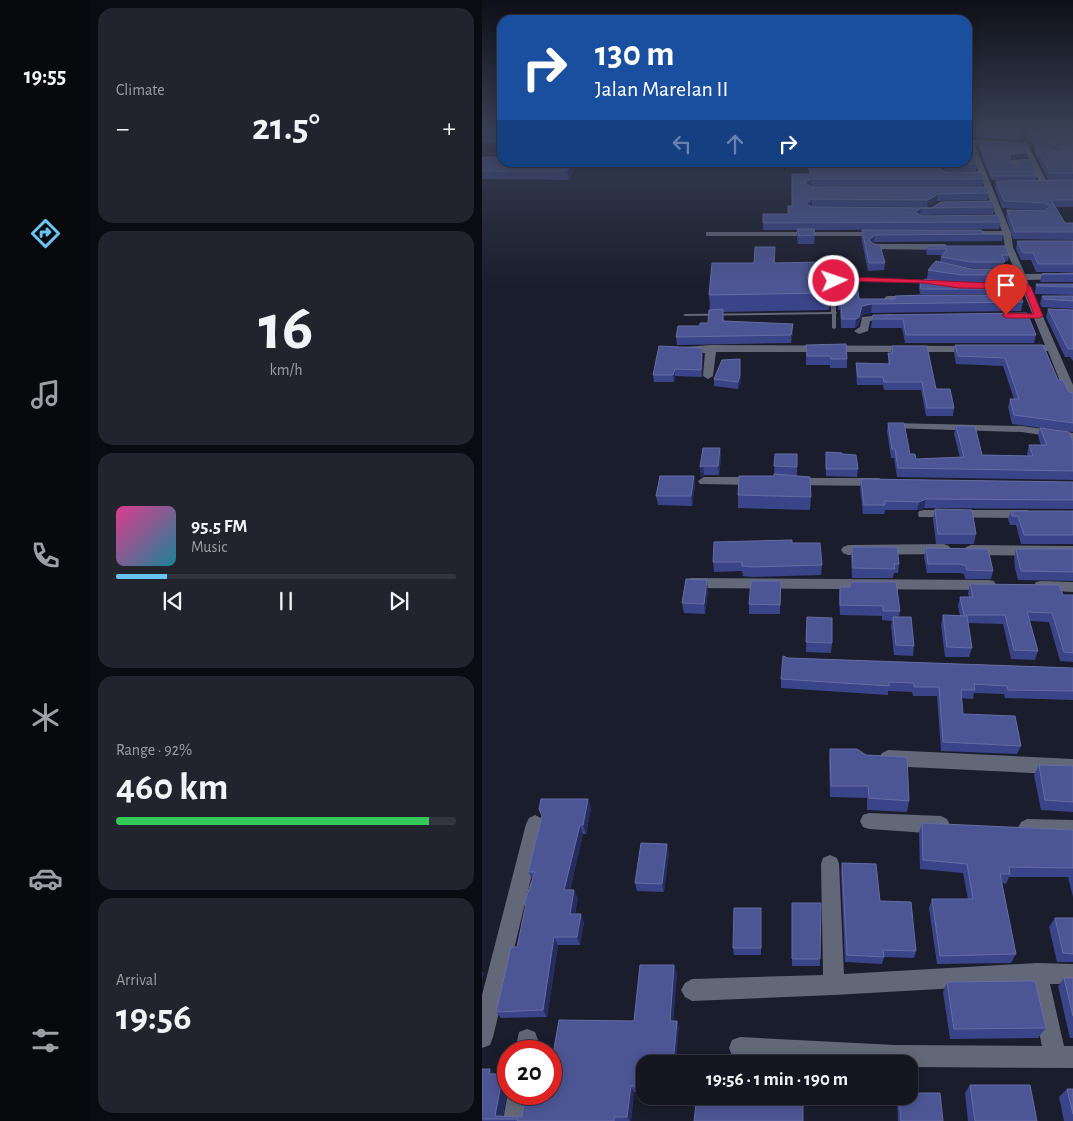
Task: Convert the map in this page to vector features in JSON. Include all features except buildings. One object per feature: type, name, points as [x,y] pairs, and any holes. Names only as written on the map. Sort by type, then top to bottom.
[{"type":"street","points":[[984,182],[1022,275],[1031,287],[1031,299],[1069,386],[1072,399]]},
{"type":"street","points":[[1034,184],[1053,184]]},
{"type":"street","points":[[957,233],[1008,242]]},
{"type":"street","points":[[709,234],[888,234]]},
{"type":"street","points":[[874,247],[951,247]]},
{"type":"street","points":[[1007,273],[1072,276]]},
{"type":"street","points":[[888,299],[926,298]]},
{"type":"street","points":[[858,330],[865,329],[865,319],[868,318],[897,317]]},
{"type":"street","points":[[677,350],[711,348],[985,348]]},
{"type":"street","points":[[708,376],[711,348]]},
{"type":"street","points":[[1014,348],[1052,348]]},
{"type":"street","points":[[1060,368],[1072,368]]},
{"type":"street","points":[[894,426],[1022,429],[1072,437]]},
{"type":"street","points":[[704,481],[893,483]]},
{"type":"street","points":[[924,514],[1043,514]]},
{"type":"street","points":[[848,550],[1072,551]]},
{"type":"street","points":[[692,583],[1000,586]]},
{"type":"street","points":[[1030,586],[1072,586]]},
{"type":"street","points":[[874,757],[1072,767]]},
{"type":"street","points":[[869,821],[955,825]]},
{"type":"street","points":[[482,1037],[534,824]]},
{"type":"street","points":[[1012,828],[1072,829]]},
{"type":"street","points":[[830,864],[834,984]]},
{"type":"street","points":[[740,1048],[895,1056],[1064,1057],[1038,973]]},
{"type":"street","points":[[692,990],[1038,973],[1072,974]]},
{"type":"street","points":[[515,1121],[517,1105]]},
{"type":"lane","points":[[983,238],[1008,242]]},
{"type":"lane","points":[[834,328],[833,286],[835,280],[931,282]]},
{"type":"lane","points":[[997,286],[1031,287]]},
{"type":"lane","points":[[685,315],[835,313]]},
{"type":"route","points":[[834,281],[840,279],[924,281],[959,286],[1027,287],[1039,316],[1006,315]]}]
